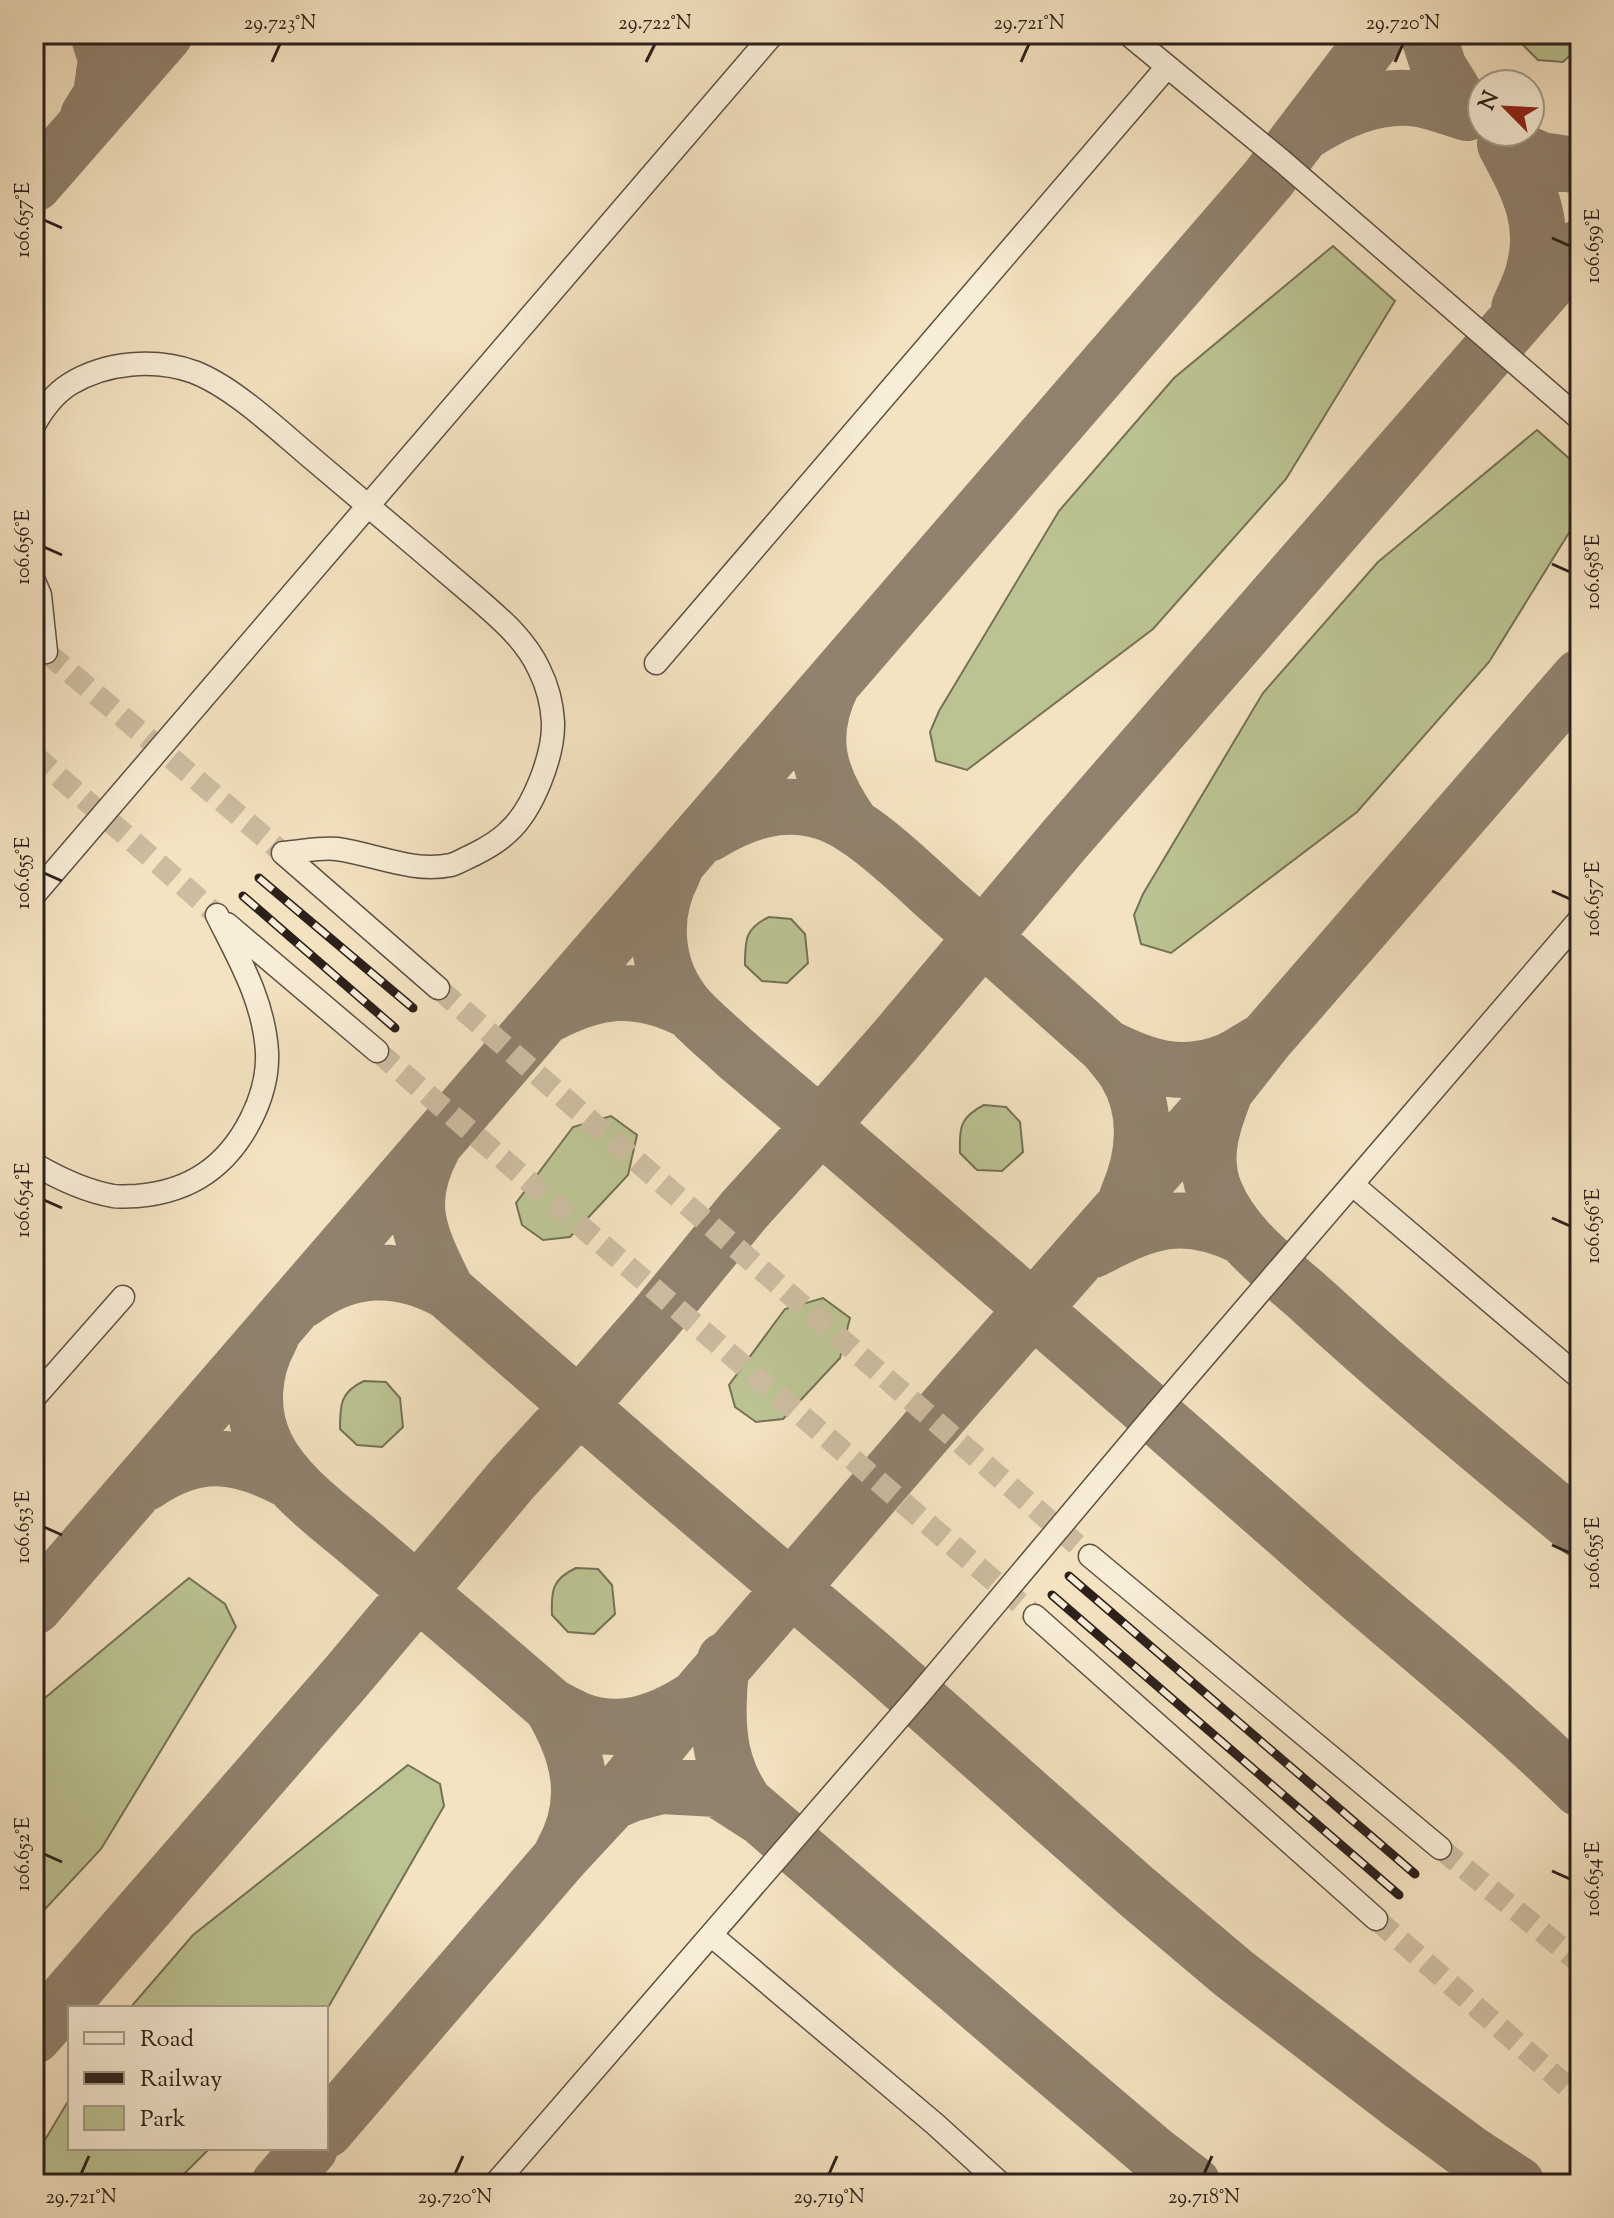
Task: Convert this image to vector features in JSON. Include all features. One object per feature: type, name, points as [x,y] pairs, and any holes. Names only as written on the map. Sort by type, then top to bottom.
[{"type":"lane","points":[[34,895],[773,34]]},
{"type":"lane","points":[[1128,34],[1282,161],[1580,419]]},
{"type":"lane","points":[[656,663],[1167,67]]},
{"type":"lane","points":[[34,425],[46,405],[70,384],[100,371],[130,364],[165,365],[195,373],[225,389],[265,419],[506,624],[524,644],[539,668],[550,698],[553,724],[548,757],[539,783],[510,831],[485,850],[451,865],[417,866],[336,849],[283,853],[438,988]]},
{"type":"lane","points":[[34,581],[40,595],[40,646]]},
{"type":"lane","points":[[34,1164],[85,1189],[115,1197],[165,1193],[206,1173],[230,1151],[251,1119],[263,1089],[267,1054],[262,1018],[252,984],[217,915],[377,1051]]},
{"type":"lane","points":[[495,2184],[917,1697],[1155,1414],[1580,919]]},
{"type":"lane","points":[[1353,1185],[1580,1378]]},
{"type":"lane","points":[[34,1398],[123,1297]]},
{"type":"lane","points":[[1090,1556],[1440,1848]]},
{"type":"lane","points":[[1035,1616],[1376,1919]]},
{"type":"lane","points":[[711,1935],[935,2124],[1001,2184]]},
{"type":"green space","points":[[1521,34],[1580,34],[1580,46],[1563,62],[1538,60],[1521,43]]},
{"type":"green space","points":[[1333,246],[1395,301],[1286,479],[1153,629],[967,770],[936,761],[930,732],[939,711],[1059,511],[1174,378]]},
{"type":"green space","points":[[1537,430],[1580,468],[1580,515],[1489,662],[1357,812],[1171,953],[1141,944],[1134,915],[1143,894],[1263,693],[1378,562]]},
{"type":"green space","points":[[769,917],[791,919],[805,934],[808,963],[787,983],[762,981],[745,965],[745,948],[751,930]]},
{"type":"green space","points":[[984,1105],[1006,1107],[1020,1122],[1023,1152],[1002,1171],[977,1170],[960,1153],[963,1124],[970,1114]]},
{"type":"green space","points":[[611,1116],[637,1135],[628,1175],[570,1237],[543,1240],[522,1225],[516,1203],[573,1127]]},
{"type":"green space","points":[[823,1298],[850,1318],[840,1358],[783,1419],[756,1422],[735,1407],[729,1385],[785,1309]]},
{"type":"green space","points":[[364,1381],[386,1382],[400,1398],[403,1427],[382,1447],[357,1445],[340,1429],[343,1400],[350,1390]]},
{"type":"green space","points":[[576,1568],[598,1569],[612,1585],[615,1614],[594,1634],[568,1632],[552,1615],[552,1599],[558,1581]]},
{"type":"green space","points":[[189,1578],[225,1604],[236,1627],[101,1849],[34,1921],[34,1707]]},
{"type":"green space","points":[[408,1765],[440,1784],[444,1806],[328,2008],[132,2006],[193,1935]]},
{"type":"green space","points":[[68,2101],[68,2150],[208,2150],[174,2184],[34,2184],[34,2158]]},
{"type":"taxiway","points":[[88,116],[101,95],[106,59],[98,34]]},
{"type":"taxiway","points":[[34,184],[165,34]]},
{"type":"taxiway","points":[[34,1607],[1268,179],[1378,34]]},
{"type":"taxiway","points":[[1428,34],[1439,68],[1466,111]]},
{"type":"taxiway","points":[[1307,131],[1346,110],[1389,99],[1419,99],[1466,113]]},
{"type":"taxiway","points":[[1507,148],[1528,191],[1537,222],[1537,255],[1519,308]]},
{"type":"taxiway","points":[[1514,148],[1541,160],[1580,166]]},
{"type":"taxiway","points":[[34,2036],[347,1676],[513,1478],[654,1320],[744,1210],[894,1042],[1065,839],[1580,247]]},
{"type":"taxiway","points":[[328,2128],[1580,677]]},
{"type":"taxiway","points":[[832,684],[820,722],[820,757],[831,791],[852,825]]},
{"type":"taxiway","points":[[708,834],[735,819],[764,810],[808,808],[824,812],[854,827],[901,863],[1106,1047],[1124,1069],[1138,1103],[1142,1134],[1138,1166],[1127,1197]]},
{"type":"taxiway","points":[[674,871],[661,906],[659,943],[677,995],[694,1016],[1488,1704],[1580,1789]]},
{"type":"taxiway","points":[[546,1016],[582,1000],[616,993],[651,996],[688,1010]]},
{"type":"taxiway","points":[[1106,1047],[1136,1061],[1180,1070],[1228,1061],[1261,1042]]},
{"type":"taxiway","points":[[1225,1092],[1212,1129],[1209,1167],[1215,1192],[1234,1225],[1273,1266],[1381,1362],[1580,1530]]},
{"type":"taxiway","points":[[433,1147],[418,1187],[417,1204],[423,1237],[447,1291]]},
{"type":"taxiway","points":[[1093,1250],[1148,1225],[1183,1220],[1220,1227],[1241,1236]]},
{"type":"taxiway","points":[[303,1300],[338,1280],[374,1273],[410,1276],[447,1291],[1233,1973],[1402,2103],[1517,2184]]},
{"type":"taxiway","points":[[271,1337],[260,1364],[255,1392],[261,1435],[287,1477],[328,1516],[551,1706],[594,1725],[624,1727],[666,1715],[693,1700]]},
{"type":"taxiway","points":[[146,1483],[183,1464],[217,1458],[252,1465],[290,1481]]},
{"type":"taxiway","points":[[725,1660],[719,1687],[720,1739],[731,1779],[746,1804],[1154,2154],[1193,2184]]},
{"type":"taxiway","points":[[551,1706],[569,1742],[578,1778],[577,1815],[562,1853]]},
{"type":"taxiway","points":[[612,1802],[662,1786],[717,1789],[759,1816]]},
{"type":"taxiway","points":[[279,2184],[308,2150]]},
{"type":"tunnel","points":[[46,652],[283,853]]},
{"type":"tunnel","points":[[34,755],[217,915]]},
{"type":"tunnel","points":[[438,988],[1090,1556]]},
{"type":"tunnel","points":[[377,1051],[1035,1616]]},
{"type":"tunnel","points":[[1440,1848],[1580,1963]]},
{"type":"tunnel","points":[[1376,1919],[1580,2098]]},
{"type":"railway","points":[[259,878],[413,1008]]},
{"type":"railway","points":[[243,896],[395,1028]]},
{"type":"railway","points":[[1069,1576],[1415,1874]]},
{"type":"railway","points":[[1052,1595],[1399,1895]]}]
